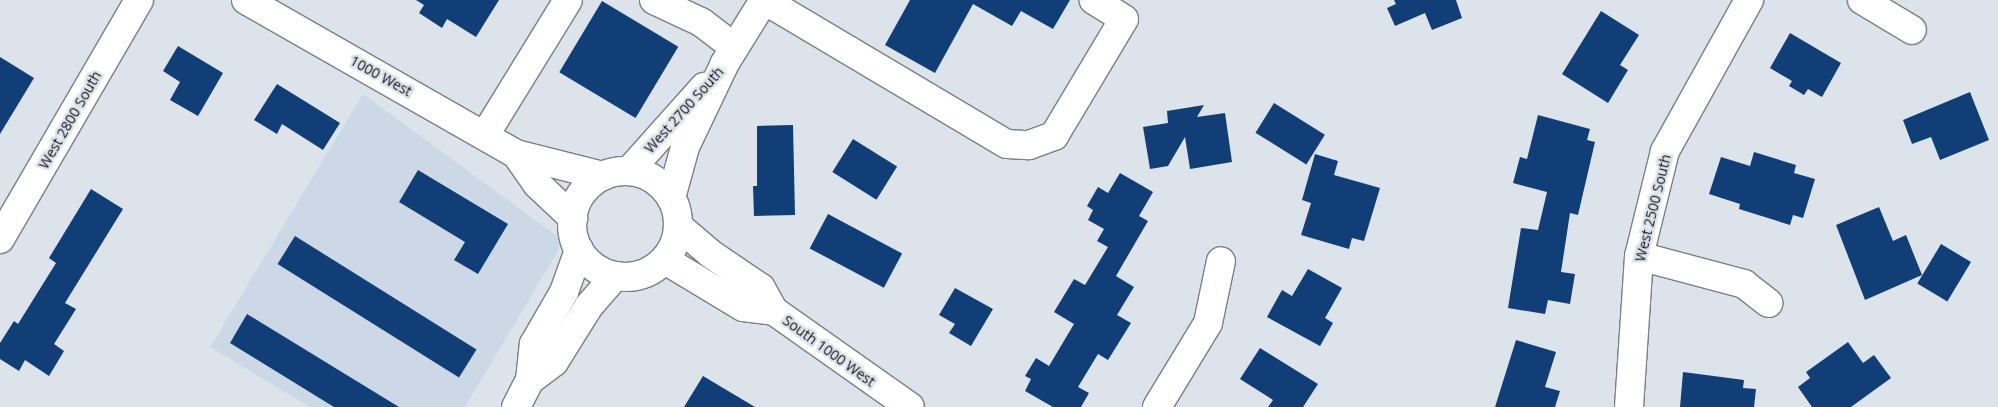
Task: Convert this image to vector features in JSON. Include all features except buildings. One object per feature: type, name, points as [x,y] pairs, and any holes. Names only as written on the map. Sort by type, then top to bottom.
[{"type":"main road","name":"West 2800 South","points":[[0,240],[139,0]]},
{"type":"main road","name":"1000 West","points":[[246,0],[516,154]]},
{"type":"main road","points":[[485,135],[568,0]]},
{"type":"main road","points":[[654,0],[701,22],[730,55],[764,0],[1007,144],[1029,145],[1054,136],[1124,19],[1093,0]]},
{"type":"main road","name":"West 2500 South","points":[[1629,407],[1639,256],[1665,151],[1749,0]]},
{"type":"main road","points":[[1862,0],[1912,30]]},
{"type":"main road","name":"West 2700 South","points":[[616,173],[730,55]]},
{"type":"main road","name":"West 2700 South","points":[[671,198],[685,147],[730,55]]},
{"type":"main road","points":[[516,154],[654,179],[671,198],[678,226],[676,241],[665,260],[645,273],[615,276],[601,271],[579,250]]},
{"type":"main road","points":[[516,154],[537,184],[573,218]]},
{"type":"main road","points":[[516,407],[530,380],[534,344],[564,292],[579,250],[573,218],[582,193],[616,173]]},
{"type":"main road","name":"South 1000 West","points":[[678,226],[711,254],[761,288],[774,311],[910,407]]},
{"type":"main road","points":[[1639,256],[1744,284],[1768,303]]},
{"type":"main road","name":"South 1000 West","points":[[665,260],[743,307],[774,311]]},
{"type":"main road","points":[[1157,407],[1208,323],[1221,261]]},
{"type":"main road","points":[[530,380],[554,362],[589,306],[615,276]]},
{"type":"shaded area","points":[[363,94],[558,237],[559,249],[465,407],[310,407],[210,347]]}]
